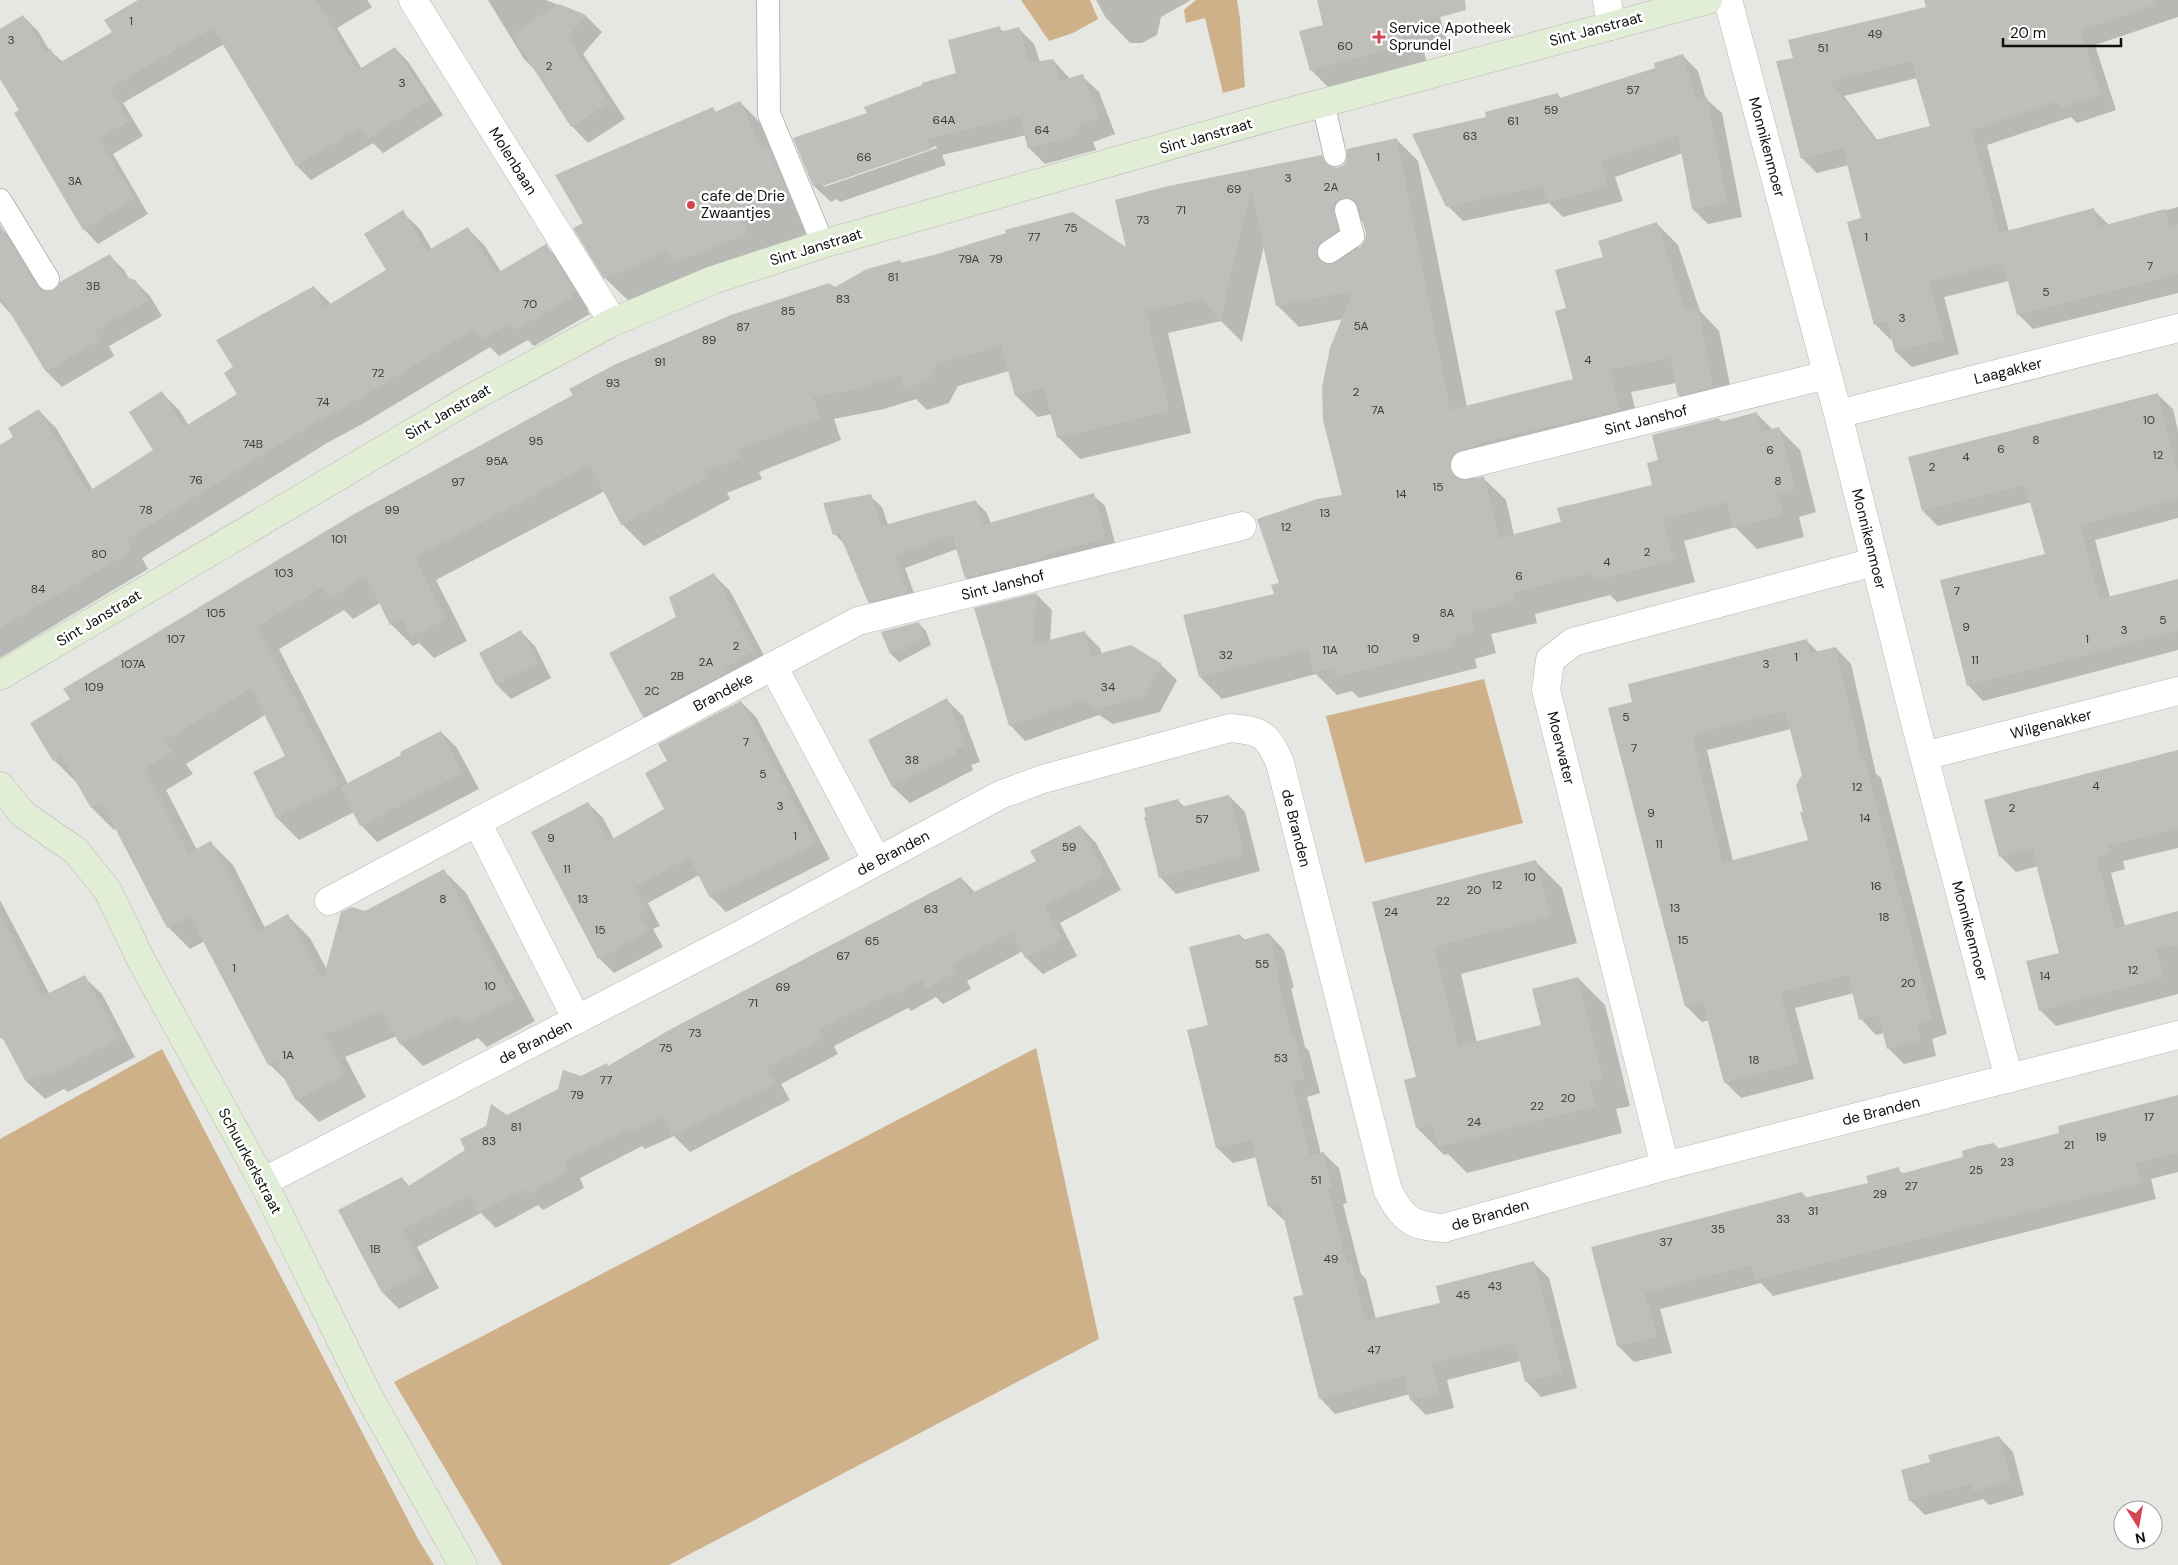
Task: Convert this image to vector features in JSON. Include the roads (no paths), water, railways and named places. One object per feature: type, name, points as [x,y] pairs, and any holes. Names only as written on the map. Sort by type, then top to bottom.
[{"type":"street","name":"Molenbaan","points":[[413,0],[613,322]]},
{"type":"street","name":"Sint Janstraat","points":[[0,676],[471,398],[613,322],[713,280],[823,244],[1323,103],[1609,13],[1708,0]]},
{"type":"street","name":"Monnikenmoer","points":[[1728,0],[1838,414],[1874,562],[2009,1078]]},
{"type":"street","name":"Laagakker","points":[[1838,414],[2178,328]]},
{"type":"street","name":"Sint Janshof","points":[[1465,465],[1827,375]]},
{"type":"street","name":"Sint Janshof","points":[[773,666],[858,621],[1242,526]]},
{"type":"street","name":"Moerwater","points":[[1666,1166],[1546,690],[1550,660],[1573,642],[1874,562]]},
{"type":"street","name":"Brandeke","points":[[329,901],[773,666]]},
{"type":"street","points":[[773,666],[877,861]]},
{"type":"street","name":"Wilgenakker","points":[[1924,756],[2178,691]]},
{"type":"street","name":"de Branden","points":[[263,1182],[768,921],[1000,795],[1043,779],[1230,728],[1254,730],[1271,742],[1280,763],[1387,1186],[1400,1213],[1422,1226],[1444,1228],[1666,1166],[2178,1035]]},
{"type":"street","name":"Schuurkerkstraat","points":[[0,786],[23,814],[76,852],[108,891],[140,958],[263,1182],[368,1395],[463,1565]]},
{"type":"street","points":[[477,822],[578,1020]]},
{"type":"lane","points":[[768,0],[769,114],[823,244]]},
{"type":"lane","points":[[1323,103],[1334,155]]},
{"type":"lane","points":[[0,200],[48,279]]},
{"type":"lane","points":[[1329,252],[1353,236],[1346,210]]},
{"type":"place","name":"Service Apotheek Sprundel","points":[[1379,37]]},
{"type":"place","name":"cafe de Drie Zwaantjes","points":[[691,205]]}]
